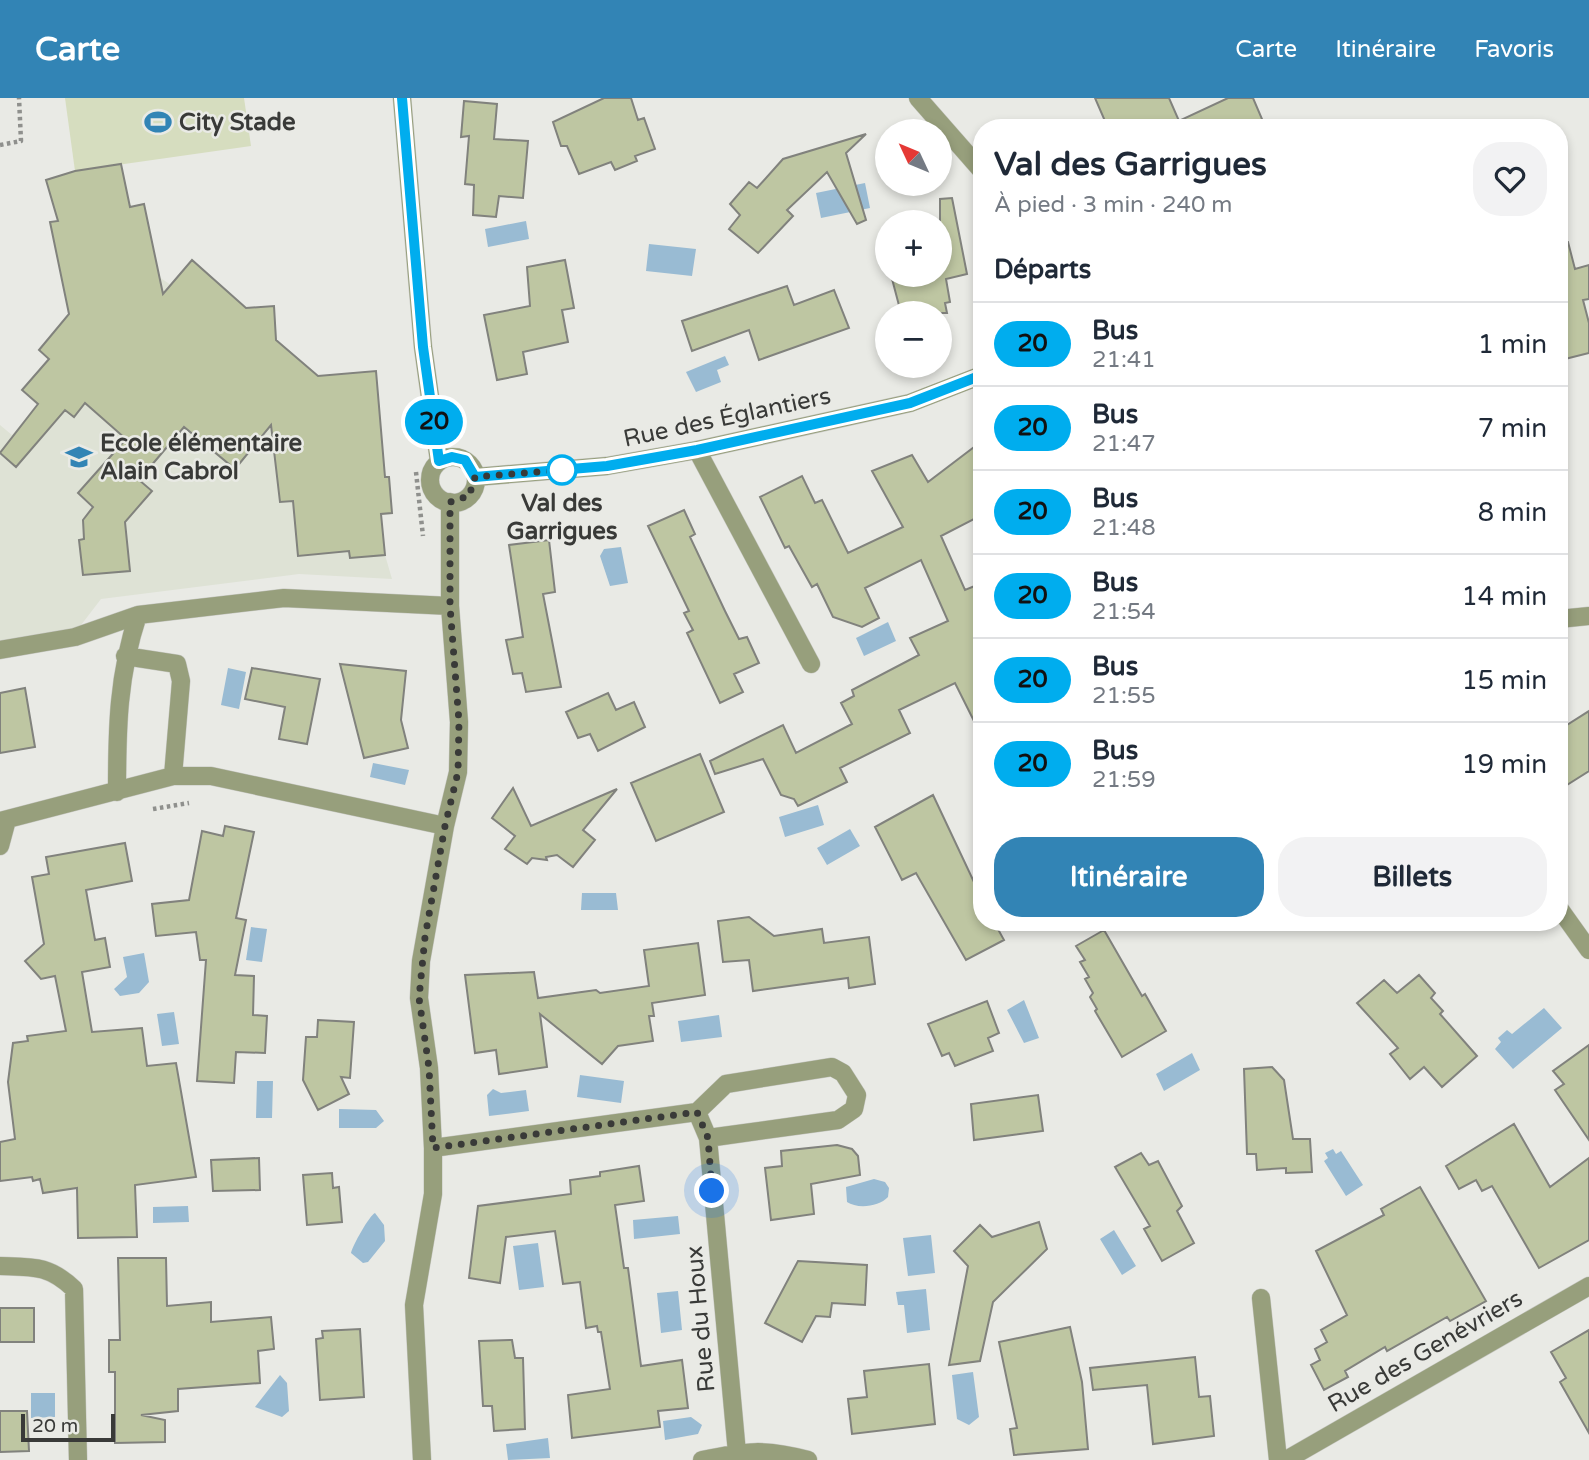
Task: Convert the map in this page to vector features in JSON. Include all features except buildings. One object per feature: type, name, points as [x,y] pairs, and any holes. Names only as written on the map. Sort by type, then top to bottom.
[{"type":"street","points":[[402,98],[423,347],[439,461],[430,482],[437,496],[450,502],[469,496],[475,477],[465,460],[452,457],[439,461]]},
{"type":"street","points":[[918,98],[973,161]]},
{"type":"street","name":"Rue des Églantiers","points":[[475,477],[607,466],[697,450],[910,403],[973,378]]},
{"type":"street","points":[[697,450],[811,664]]},
{"type":"street","points":[[422,1460],[414,1305],[433,1194],[433,1148],[429,1068],[419,998],[421,961],[445,826],[458,772],[459,722],[450,606],[450,502]]},
{"type":"street","points":[[0,650],[75,637],[138,615],[284,598],[450,606]]},
{"type":"street","points":[[117,792],[117,734],[125,656],[138,615]]},
{"type":"street","points":[[1568,618],[1589,616]]},
{"type":"street","points":[[125,656],[177,664],[181,681],[173,776]]},
{"type":"street","points":[[0,846],[3,820],[173,776],[211,776],[445,826]]},
{"type":"street","points":[[1568,921],[1589,950]]},
{"type":"street","points":[[433,1148],[697,1112],[726,1084],[832,1067],[843,1073],[857,1095],[854,1109],[838,1120],[708,1138]]},
{"type":"street","name":"Rue du Houx","points":[[697,1112],[708,1138],[737,1453]]},
{"type":"street","points":[[0,1266],[40,1268],[58,1275],[74,1289],[78,1460]]},
{"type":"street","name":"Rue des Genévriers","points":[[1286,1460],[1589,1286]]},
{"type":"street","points":[[1261,1297],[1278,1460]]},
{"type":"street","points":[[702,1460],[773,1450],[808,1460]]},
{"type":"path","points":[[0,145],[21,141],[19,98]]},
{"type":"path","points":[[150,810],[191,803]]},
{"type":"shaded area","points":[[192,260],[224,289],[227,309],[274,306],[277,340],[328,384],[352,381],[351,373],[376,371],[380,412],[363,414],[364,429],[381,427],[384,464],[356,466],[358,480],[389,477],[392,513],[381,514],[385,555],[392,579],[299,574],[101,599],[78,629],[0,641],[0,425],[12,435],[38,404],[22,390],[48,359],[39,350],[67,317],[159,277],[171,285]]},
{"type":"green space","name":"City Stade","points":[[65,98],[244,98],[251,146],[75,171]]},
{"type":"water","points":[[865,183],[870,208],[821,218],[816,193]]},
{"type":"water","points":[[526,221],[529,239],[488,247],[485,229]]},
{"type":"water","points":[[649,244],[696,249],[692,276],[646,271]]},
{"type":"water","points":[[725,356],[729,365],[717,370],[721,382],[696,392],[686,372]]},
{"type":"water","points":[[621,547],[628,583],[610,586],[600,556],[604,549]]},
{"type":"water","points":[[888,622],[896,641],[864,656],[856,638]]},
{"type":"water","points":[[228,668],[246,672],[239,709],[221,705]]},
{"type":"water","points":[[373,763],[409,770],[405,785],[370,777]]},
{"type":"water","points":[[818,805],[824,825],[785,837],[779,817]]},
{"type":"water","points":[[850,829],[860,846],[827,865],[817,848]]},
{"type":"water","points":[[582,893],[616,893],[618,910],[581,910]]},
{"type":"water","points":[[251,927],[267,929],[262,962],[246,960]]},
{"type":"water","points":[[144,953],[149,982],[139,993],[120,996],[114,989],[127,977],[123,957]]},
{"type":"water","points":[[1024,1000],[1039,1038],[1024,1043],[1007,1010]]},
{"type":"water","points":[[1544,1008],[1562,1028],[1513,1069],[1495,1049],[1501,1042],[1498,1038],[1507,1030],[1512,1034]]},
{"type":"water","points":[[174,1012],[179,1044],[162,1046],[157,1014]]},
{"type":"water","points":[[719,1015],[722,1037],[681,1042],[678,1021]]},
{"type":"water","points":[[1192,1053],[1200,1070],[1164,1091],[1156,1074]]},
{"type":"water","points":[[580,1075],[624,1081],[621,1103],[577,1097]]},
{"type":"water","points":[[257,1081],[273,1081],[272,1118],[256,1118]]},
{"type":"water","points":[[493,1089],[501,1093],[526,1090],[529,1111],[489,1116],[487,1095]]},
{"type":"water","points":[[339,1109],[376,1110],[384,1121],[376,1128],[339,1128]]},
{"type":"water","points":[[1333,1149],[1336,1154],[1341,1151],[1363,1185],[1346,1196],[1324,1161],[1328,1158],[1325,1153]]},
{"type":"water","points":[[874,1179],[885,1182],[889,1188],[888,1197],[868,1206],[856,1206],[847,1202],[846,1187]]},
{"type":"water","points":[[188,1206],[189,1222],[153,1223],[153,1207]]},
{"type":"water","points":[[375,1213],[384,1225],[385,1241],[368,1262],[363,1263],[351,1253]]},
{"type":"water","points":[[678,1216],[680,1234],[634,1239],[633,1220]]},
{"type":"water","points":[[1114,1230],[1136,1266],[1122,1275],[1100,1239]]},
{"type":"water","points":[[931,1235],[935,1273],[908,1276],[903,1238]]},
{"type":"water","points":[[538,1243],[544,1287],[519,1290],[513,1246]]},
{"type":"water","points":[[926,1289],[930,1330],[907,1333],[904,1305],[898,1305],[896,1292]]},
{"type":"water","points":[[678,1291],[682,1330],[661,1333],[657,1293]]},
{"type":"water","points":[[973,1372],[979,1417],[969,1425],[957,1419],[952,1375]]},
{"type":"water","points":[[280,1375],[287,1383],[289,1411],[282,1417],[255,1407]]},
{"type":"water","points":[[31,1393],[55,1393],[55,1417],[31,1418]]},
{"type":"water","points":[[691,1417],[702,1425],[698,1434],[665,1440],[663,1421]]},
{"type":"water","points":[[548,1438],[550,1458],[508,1460],[506,1444]]},
{"type":"bus line","name":"20","points":[[402,98],[423,347],[439,461],[452,457],[465,460],[470,464],[475,477],[607,466],[697,450],[910,403],[973,378]]},
{"type":"place","name":"City Stade","points":[[158,122]]},
{"type":"place","name":"Ecole élémentaire Alain Cabrol","points":[[79,457]]},
{"type":"place","name":"Val des Garrigues","points":[[562,470]]},
{"type":"route","points":[[562,470],[475,477],[475,484],[469,496],[457,502],[450,502],[450,606],[459,722],[458,772],[445,826],[425,937],[419,998],[429,1068],[433,1148],[697,1112],[708,1138],[712,1191]]}]
